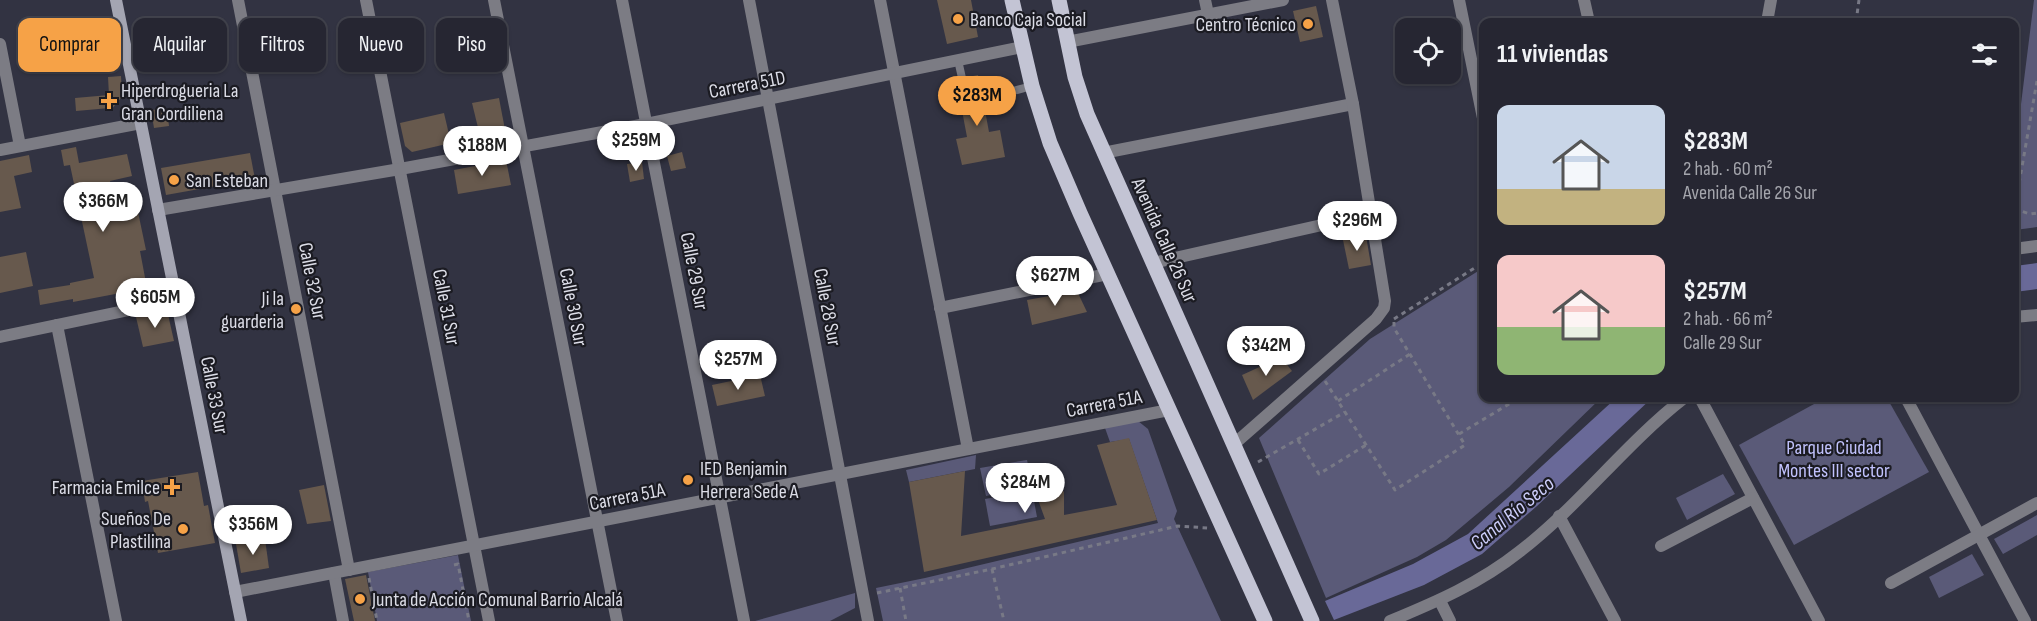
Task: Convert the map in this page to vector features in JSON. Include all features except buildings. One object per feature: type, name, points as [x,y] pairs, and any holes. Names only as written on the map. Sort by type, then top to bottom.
[{"type":"main road","points":[[1012,0],[1032,86],[1050,143],[1168,410],[1265,621]]},
{"type":"main road","name":"Avenida Calle 26 Sur","points":[[1059,0],[1080,95],[1103,153],[1312,621]]},
{"type":"street","name":"Calle 33 Sur","points":[[116,0],[241,621]]},
{"type":"street","name":"Calle 32 Sur","points":[[238,0],[350,570]]},
{"type":"street","name":"Calle 31 Sur","points":[[366,0],[489,621]]},
{"type":"street","name":"Calle 30 Sur","points":[[494,0],[617,621]]},
{"type":"street","name":"Calle 29 Sur","points":[[622,0],[744,621]]},
{"type":"street","name":"Calle 28 Sur","points":[[749,0],[868,621]]},
{"type":"street","points":[[880,0],[968,449]]},
{"type":"street","points":[[1205,0],[1208,14]]},
{"type":"street","points":[[1067,42],[1283,0]]},
{"type":"street","points":[[1233,445],[1376,319],[1384,308],[1385,295],[1353,104],[1332,0]]},
{"type":"street","points":[[1459,0],[1479,98]]},
{"type":"street","points":[[1584,0],[1588,18]]},
{"type":"street","points":[[1768,18],[1771,0]]},
{"type":"street","points":[[0,44],[20,146]]},
{"type":"street","name":"Carrera 51D","points":[[158,210],[400,170],[646,124],[1022,47]]},
{"type":"street","points":[[1103,153],[1353,104]]},
{"type":"street","points":[[0,150],[141,123]]},
{"type":"street","points":[[1153,262],[1371,214]]},
{"type":"street","points":[[2019,248],[2037,246]]},
{"type":"street","points":[[940,308],[1108,274]]},
{"type":"street","points":[[0,337],[177,300]]},
{"type":"street","points":[[2019,317],[2037,315]]},
{"type":"street","points":[[57,326],[116,621]]},
{"type":"street","points":[[1390,621],[1440,601],[1495,569],[1520,551],[1678,402]]},
{"type":"street","points":[[1702,402],[1819,621]]},
{"type":"street","points":[[1908,402],[2025,621]]},
{"type":"street","name":"Carrera 51A","points":[[235,592],[1168,410]]},
{"type":"street","points":[[1660,546],[1753,498]]},
{"type":"street","points":[[1890,583],[2037,503]]},
{"type":"street","points":[[1559,516],[1615,621]]},
{"type":"street","points":[[334,573],[343,621]]},
{"type":"street","points":[[1440,601],[1450,621]]},
{"type":"lane","points":[[958,60],[962,78]]},
{"type":"lane","points":[[983,99],[1032,86]]},
{"type":"path","points":[[1857,18],[1859,0]]},
{"type":"path","points":[[2019,184],[2037,81]]},
{"type":"path","points":[[2019,207],[2025,213],[2037,213]]},
{"type":"path","points":[[1394,319],[1479,265]]},
{"type":"path","points":[[1318,369],[1395,490],[1465,445],[1394,328],[1394,319],[1384,308]]},
{"type":"path","points":[[1338,401],[1410,354]]},
{"type":"path","points":[[1459,434],[1512,402]]},
{"type":"path","points":[[1257,463],[1345,412]]},
{"type":"path","points":[[1298,440],[1319,474],[1366,445]]},
{"type":"path","points":[[863,596],[992,570],[1178,526],[1210,528]]},
{"type":"path","points":[[447,567],[458,564],[469,621]]},
{"type":"path","points":[[992,570],[1004,621]]},
{"type":"path","points":[[369,577],[378,621]]},
{"type":"path","points":[[900,588],[906,621]]},
{"type":"green space","points":[[2034,0],[2037,0],[2037,227],[2019,229],[2019,120]]},
{"type":"green space","points":[[1479,271],[1479,402],[1597,402],[1509,487],[1446,540],[1417,557],[1326,598],[1259,438],[1370,339]]},
{"type":"green space","name":"Parque Ciudad Montes III sector","points":[[1818,402],[1889,402],[1929,472],[1794,545],[1739,445]]},
{"type":"green space","points":[[1138,421],[1148,429],[1177,511],[1174,519],[1221,621],[883,621],[876,588],[1158,523],[1129,439],[1110,442],[1105,428]]},
{"type":"green space","points":[[976,455],[975,469],[909,482],[906,470]]},
{"type":"green space","points":[[1027,460],[1033,487],[986,496],[980,468]]},
{"type":"green space","points":[[1723,474],[1735,494],[1687,520],[1676,498]]},
{"type":"green space","points":[[1032,490],[1037,517],[990,526],[985,499]]},
{"type":"green space","points":[[2037,515],[2037,535],[2003,554],[1994,539]]},
{"type":"green space","points":[[1972,554],[1984,575],[1939,598],[1929,577]]},
{"type":"green space","points":[[458,555],[471,621],[377,621],[368,572]]},
{"type":"green space","points":[[855,593],[855,608],[830,621],[755,621]]},
{"type":"water","points":[[2037,263],[2037,289],[2019,291],[2019,265]]},
{"type":"water","name":"Canal Río Seco","points":[[1612,402],[1648,402],[1482,554],[1424,585],[1334,620],[1325,601],[1413,564],[1468,534]]},
{"type":"place","name":"Banco Caja Social","points":[[958,19]]},
{"type":"place","name":"Centro Técnico","points":[[1308,24]]},
{"type":"place","name":"Hiperdrogueria La Gran Cordiliena","points":[[109,101]]},
{"type":"place","name":"San Esteban","points":[[174,180]]},
{"type":"place","name":"Ji la guarderia","points":[[296,309]]},
{"type":"place","name":"IED Benjamin Herrera Sede A","points":[[688,480]]},
{"type":"place","name":"Farmacia Emilce","points":[[172,487]]},
{"type":"place","name":"Sueños De Plastilina","points":[[183,529]]},
{"type":"place","name":"Junta de Acción Comunal Barrio Alcalá","points":[[360,599]]}]
